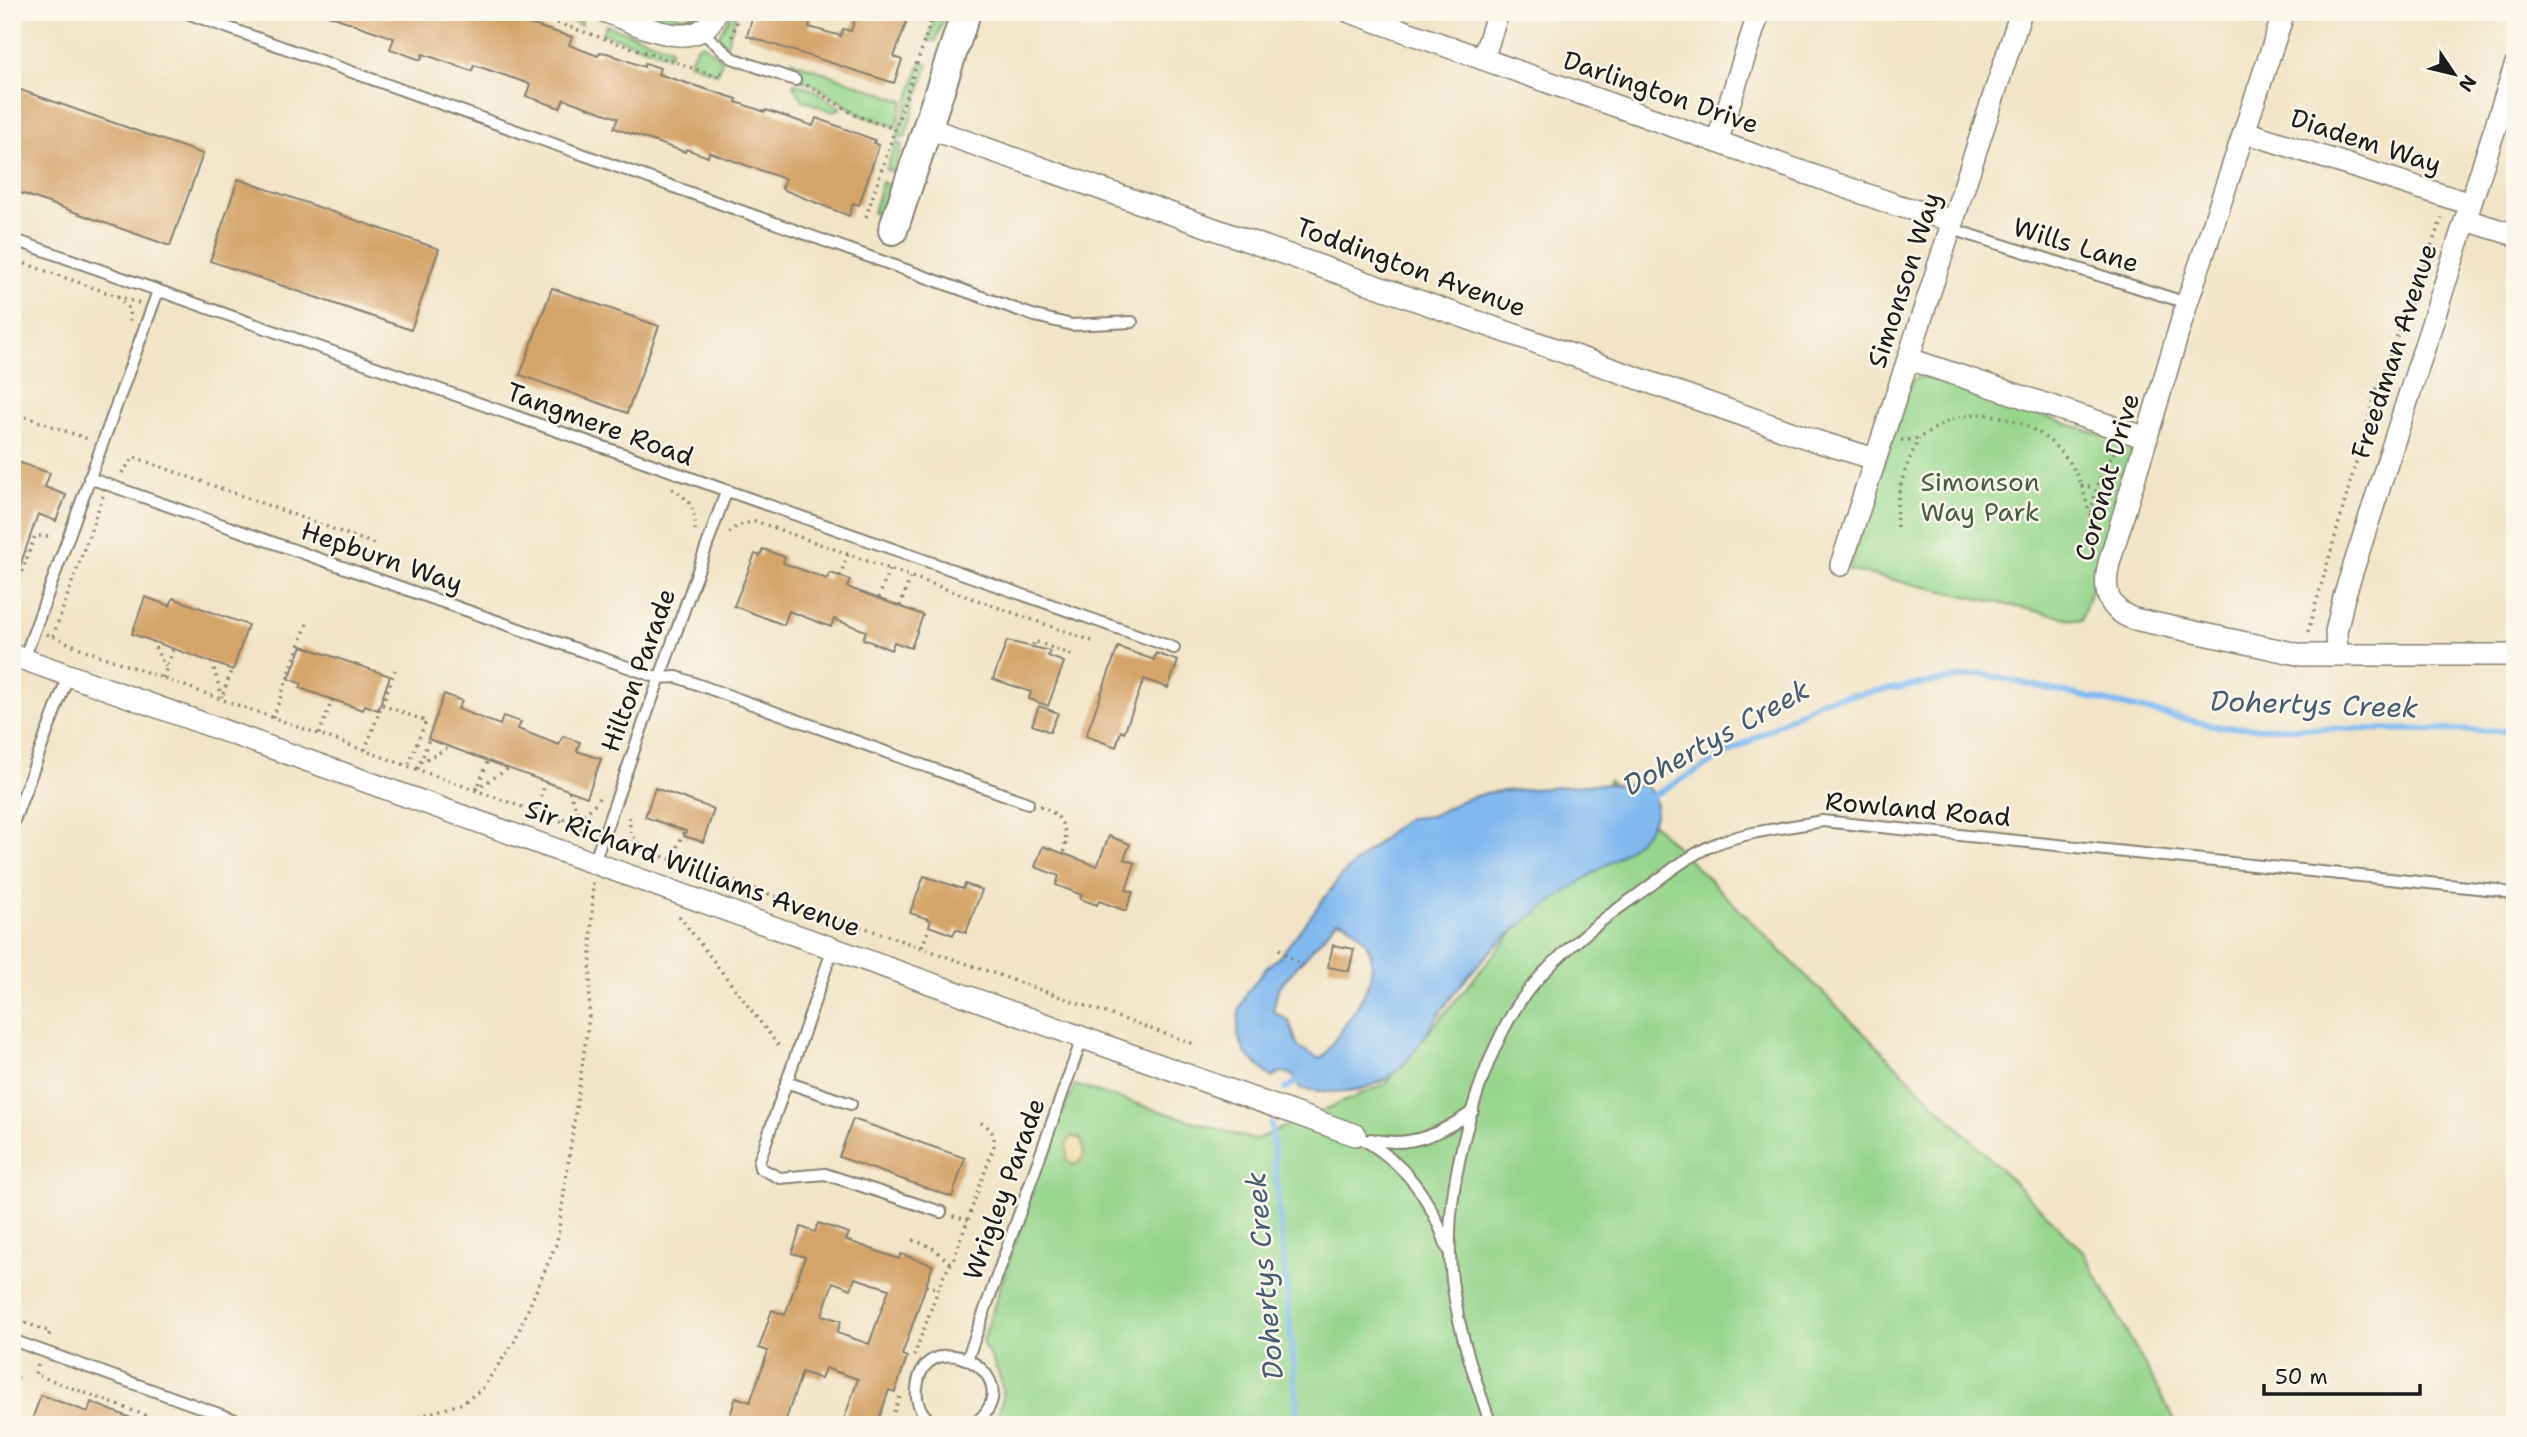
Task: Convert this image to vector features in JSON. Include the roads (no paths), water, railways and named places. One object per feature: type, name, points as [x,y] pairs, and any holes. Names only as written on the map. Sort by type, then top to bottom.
[{"type":"street","points":[[606,12],[678,36],[701,31],[716,12]]},
{"type":"street","points":[[893,230],[966,12]]},
{"type":"street","name":"Darlington Drive","points":[[1350,12],[1953,225]]},
{"type":"street","points":[[1483,59],[1497,12]]},
{"type":"street","points":[[1717,142],[1759,12]]},
{"type":"street","name":"Simonson Way","points":[[1840,565],[2021,12]]},
{"type":"street","name":"Coronat Drive","points":[[2284,12],[2187,303],[2105,579],[2107,597],[2112,606],[2134,619],[2302,655],[2515,655]]},
{"type":"street","name":"Freedman Avenue","points":[[2337,655],[2336,632],[2344,597],[2515,66]]},
{"type":"street","name":"Toddington Avenue","points":[[928,128],[1813,440],[1875,458]]},
{"type":"street","name":"Diadem Way","points":[[2245,132],[2450,198],[2468,212],[2515,235]]},
{"type":"street","points":[[1909,359],[2147,438]]},
{"type":"street","name":"Sir Richard Williams Avenue","points":[[18,657],[1355,1135]]},
{"type":"lane","points":[[184,12],[1035,316],[1072,325],[1132,322]]},
{"type":"lane","points":[[701,31],[732,58],[795,80]]},
{"type":"lane","name":"Wills Lane","points":[[1953,225],[2187,303]]},
{"type":"lane","name":"Tangmere Road","points":[[12,239],[1174,648]]},
{"type":"lane","points":[[18,657],[89,478],[158,291]]},
{"type":"lane","name":"Hepburn Way","points":[[89,478],[659,678],[677,677],[1028,803]]},
{"type":"lane","name":"Hilton Parade","points":[[594,862],[726,492]]},
{"type":"lane","points":[[12,827],[68,676]]},
{"type":"lane","name":"Rowland Road","points":[[1491,1425],[1462,1334],[1450,1256],[1452,1202],[1473,1111],[1496,1049],[1518,1005],[1552,967],[1612,913],[1711,846],[1749,834],[1822,821],[2483,888],[2515,895]]},
{"type":"lane","points":[[833,948],[759,1161],[760,1168],[780,1178],[825,1174],[941,1212]]},
{"type":"lane","name":"Wrigley Parade","points":[[968,1357],[1083,1036]]},
{"type":"lane","points":[[786,1083],[851,1104]]},
{"type":"lane","points":[[1355,1135],[1380,1141],[1419,1140],[1443,1132],[1473,1111]]},
{"type":"lane","points":[[1355,1135],[1397,1162],[1420,1187],[1438,1222],[1450,1256]]},
{"type":"lane","points":[[12,1340],[247,1424]]},
{"type":"lane","points":[[934,1425],[919,1407],[916,1395],[923,1371],[943,1356],[968,1357],[986,1373],[991,1384],[988,1408],[972,1425]]},
{"type":"water","points":[[1599,784],[1646,786],[1655,800],[1655,814],[1639,840],[1526,921],[1490,952],[1439,1014],[1408,1060],[1392,1075],[1372,1086],[1341,1092],[1299,1088],[1292,1075],[1285,1072],[1272,1078],[1245,1053],[1238,1035],[1239,1011],[1246,994],[1266,968],[1280,956],[1342,875],[1392,830],[1408,818],[1431,816],[1465,799],[1490,792]],"holes":[[[1337,921],[1350,925],[1359,934],[1369,948],[1372,964],[1370,980],[1363,996],[1320,1059],[1298,1047],[1289,1021],[1273,1011],[1278,988]]]},
{"type":"waterway","name":"Dohertys Creek","points":[[1647,799],[1822,700],[1982,674],[2221,727],[2515,731]]},
{"type":"waterway","name":"Dohertys Creek","points":[[1285,1089],[1302,1078]]},
{"type":"waterway","name":"Dohertys Creek","points":[[1271,1123],[1299,1425]]},
{"type":"park label","name":"Simonson Way Park","points":[[1980,497]]}]
